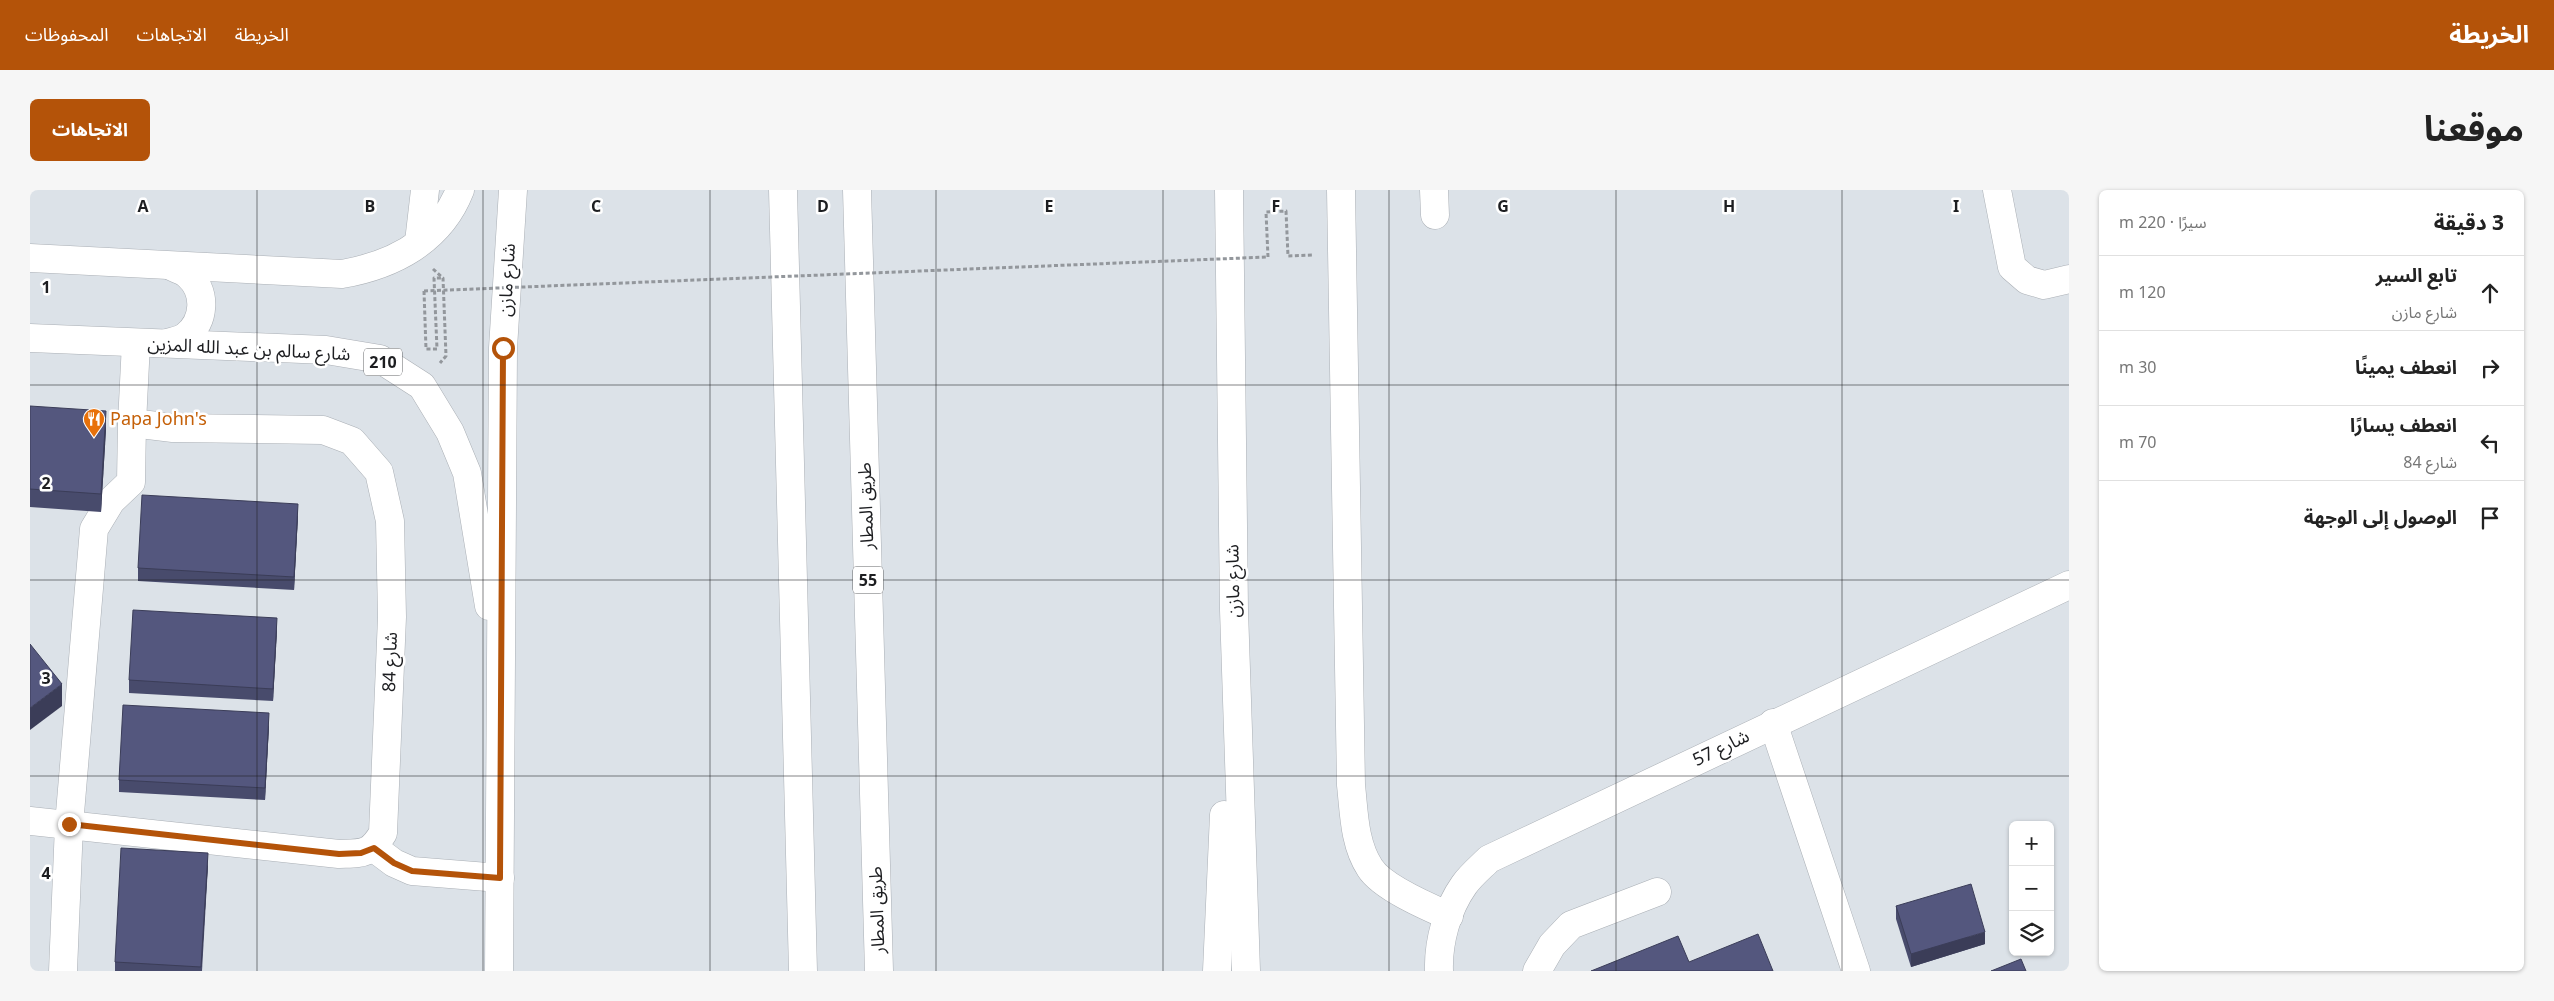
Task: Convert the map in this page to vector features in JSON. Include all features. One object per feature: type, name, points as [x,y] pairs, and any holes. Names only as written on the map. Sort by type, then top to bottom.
[{"type":"main road","points":[[415,246],[424,190]]},
{"type":"main road","points":[[30,258],[342,274],[370,269],[415,246],[441,223],[454,205],[460,190]]},
{"type":"main road","points":[[494,190],[503,348]]},
{"type":"main road","name":"شارع مازن","points":[[499,971],[503,348],[513,190]]},
{"type":"main road","points":[[768,190],[784,224]]},
{"type":"main road","points":[[783,190],[802,971]]},
{"type":"main road","name":"طريق المطار","points":[[857,190],[879,971]]},
{"type":"main road","name":"شارع مازن","points":[[1229,190],[1234,610],[1246,971]]},
{"type":"main road","points":[[1341,190],[1350,775],[1357,837],[1370,869],[1394,888],[1419,904],[1449,916]]},
{"type":"main road","points":[[2002,191],[2012,267],[2027,280],[2044,285],[2069,278]]},
{"type":"main road","points":[[167,343],[184,337],[197,324],[202,306],[199,288],[188,274],[171,266]]},
{"type":"main road","name":"شارع سالم بن عبد الله المزين","points":[[30,338],[326,350],[380,359],[422,386],[450,432],[467,473],[502,681]]},
{"type":"main road","points":[[63,971],[69,824],[94,529],[111,501],[131,482],[136,343]]},
{"type":"main road","name":"شارع 84","points":[[132,423],[173,428],[323,430],[352,441],[379,472],[390,521],[392,618],[383,833],[374,848]]},
{"type":"main road","name":"شارع 57","points":[[1439,971],[1438,950],[1449,916],[1464,885],[1489,859],[2069,584]]},
{"type":"main road","points":[[1217,971],[1234,610]]},
{"type":"main road","points":[[1773,723],[1856,971]]},
{"type":"main road","points":[[30,821],[339,854],[361,853],[374,848],[394,863],[412,871],[500,878]]},
{"type":"main road","points":[[1537,971],[1552,945],[1570,925],[1656,892]]},
{"type":"path","points":[[443,278],[434,278],[437,348],[426,349],[424,291],[1268,257],[1266,212],[1286,211],[1288,256]]},
{"type":"path","points":[[415,246],[443,278],[446,356],[422,386]]},
{"type":"building","points":[[30,406],[106,411],[101,494],[30,489]]},
{"type":"building","points":[[142,495],[298,504],[294,577],[138,568]]},
{"type":"building","points":[[133,610],[277,618],[273,689],[129,680]]},
{"type":"building","points":[[30,644],[62,684],[30,708]]},
{"type":"building","points":[[123,705],[269,713],[265,788],[119,780]]},
{"type":"building","points":[[121,848],[208,853],[201,967],[115,962]]},
{"type":"building","points":[[1971,884],[1985,932],[1911,954],[1896,906]]},
{"type":"building","points":[[1758,934],[1773,971],[1591,971],[1678,936],[1689,962]]},
{"type":"building","points":[[2021,959],[2026,971],[1991,971]]},
{"type":"place","name":"Papa John's","points":[[94,438]]},
{"type":"route","points":[[69,824],[339,854],[361,853],[374,848],[394,863],[412,871],[500,878],[503,348]]}]
